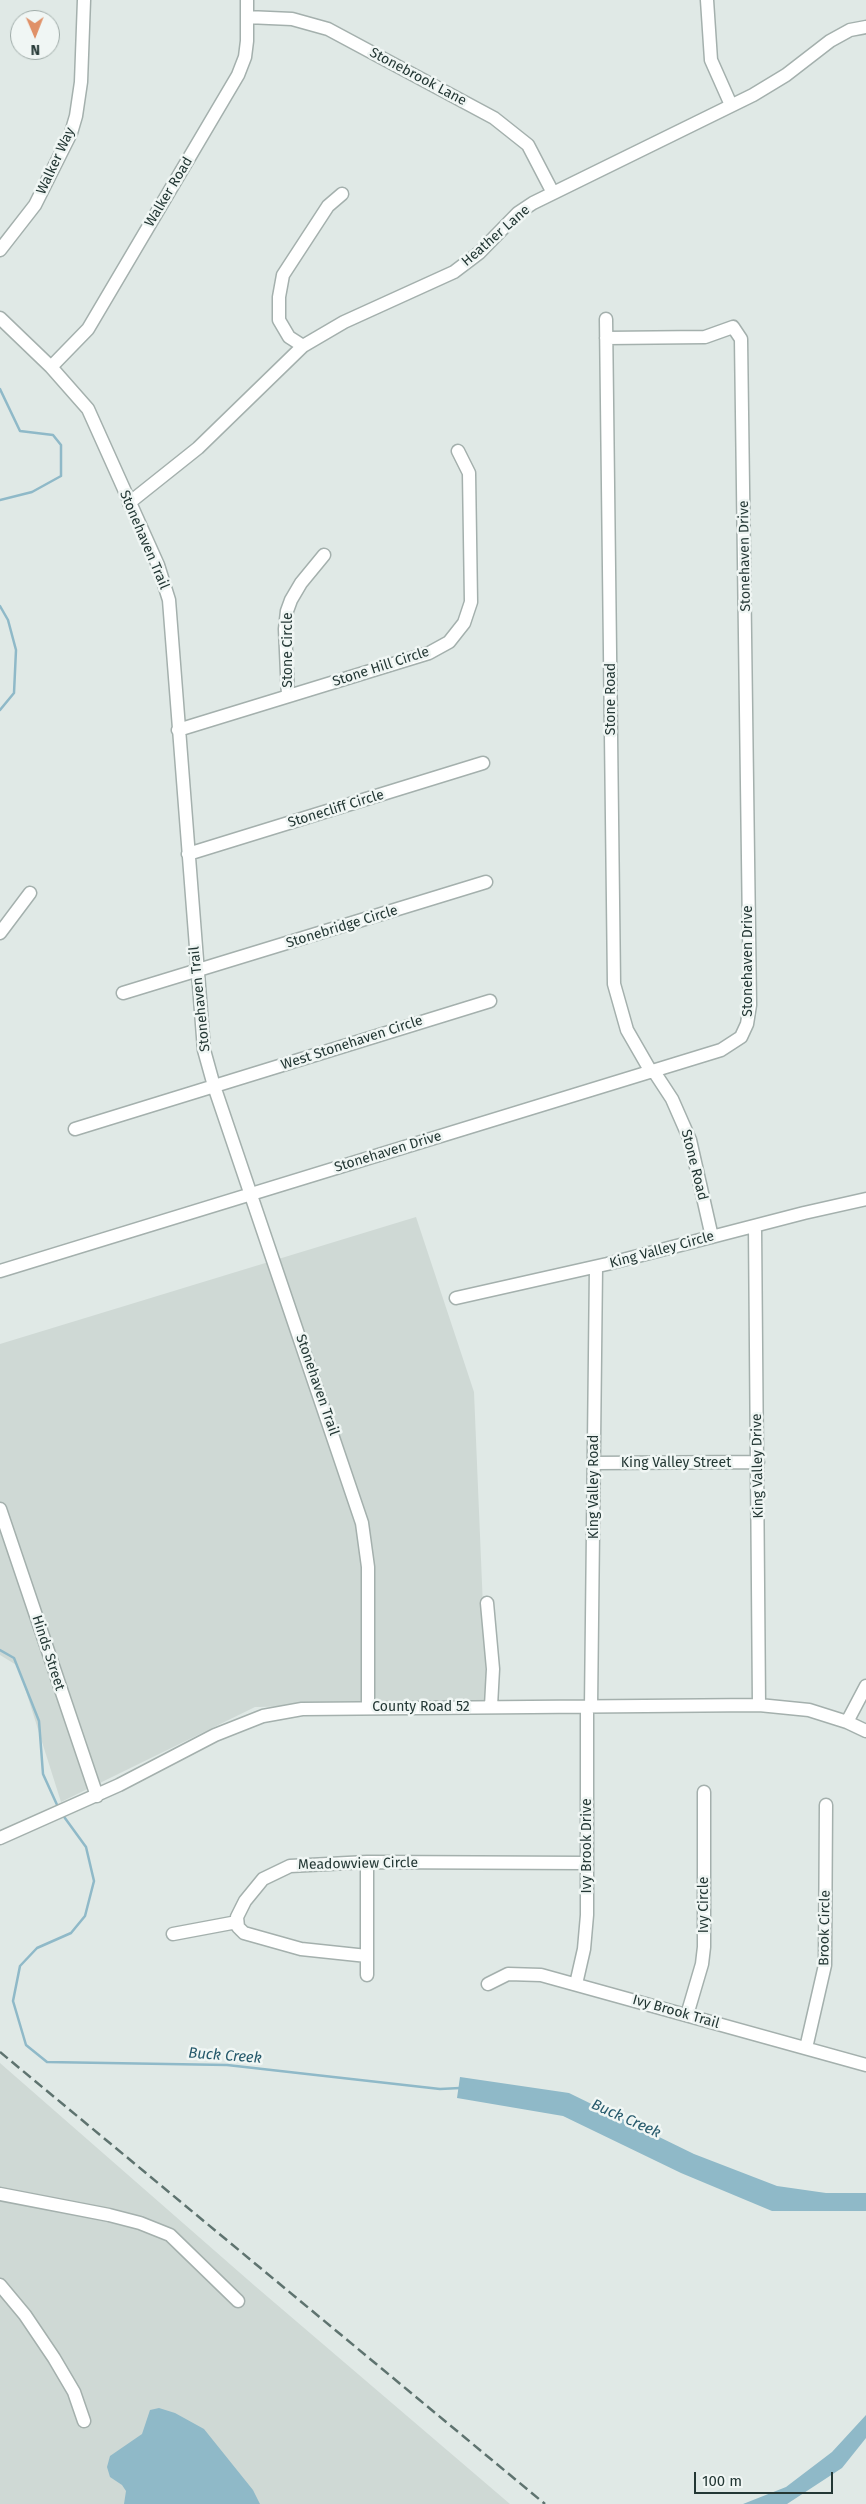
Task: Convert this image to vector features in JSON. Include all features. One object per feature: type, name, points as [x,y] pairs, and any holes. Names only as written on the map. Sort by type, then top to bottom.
[{"type":"street","name":"Walker Way","points":[[0,250],[35,205],[71,133],[76,116],[81,82],[84,0]]},
{"type":"street","name":"Walker Road","points":[[51,367],[88,329],[238,76],[245,57],[247,0]]},
{"type":"street","points":[[707,0],[711,60],[730,105]]},
{"type":"street","name":"Stonebrook Lane","points":[[247,17],[292,19],[328,29],[494,118],[528,145],[554,193]]},
{"type":"street","name":"Heather Lane","points":[[129,503],[198,448],[303,346],[344,322],[454,272],[479,253],[518,213],[554,193],[770,86],[840,34],[850,30],[866,28]]},
{"type":"street","points":[[303,346],[289,337],[279,320],[279,296],[283,274],[328,206],[342,194]]},
{"type":"street","name":"Stonehaven Trail","points":[[0,318],[51,367],[88,409],[158,566],[169,600],[204,1050],[250,1194],[362,1523],[368,1567],[368,1707]]},
{"type":"street","name":"Stone Road","points":[[606,319],[614,984],[627,1030],[651,1070],[672,1099],[690,1140],[712,1237]]},
{"type":"street","name":"Stonehaven Drive","points":[[0,1271],[721,1050],[734,1043],[745,1031],[749,1013],[741,340],[733,327],[705,337],[606,338]]},
{"type":"street","name":"Stone Hill Circle","points":[[178,730],[429,653],[449,642],[457,633],[471,608],[469,472],[467,464],[458,451]]},
{"type":"street","name":"Stone Circle","points":[[288,696],[285,629],[287,612],[291,600],[301,584],[324,555]]},
{"type":"street","name":"Stonecliff Circle","points":[[188,854],[483,763]]},
{"type":"street","name":"Stonebridge Circle","points":[[123,993],[486,882]]},
{"type":"street","points":[[0,933],[30,894]]},
{"type":"street","name":"West Stonehaven Circle","points":[[74,1129],[490,1001]]},
{"type":"street","name":"King Valley Circle","points":[[456,1298],[596,1267],[866,1199]]},
{"type":"street","name":"King Valley Drive","points":[[755,1227],[759,1705]]},
{"type":"street","name":"King Valley Road","points":[[589,1707],[596,1267]]},
{"type":"street","name":"King Valley Street","points":[[594,1463],[758,1462]]},
{"type":"street","name":"Hinds Street","points":[[0,1509],[96,1796]]},
{"type":"street","points":[[487,1603],[493,1669],[491,1706]]},
{"type":"street","points":[[847,1722],[866,1686]]},
{"type":"street","name":"County Road 52","points":[[0,1838],[96,1796],[215,1735],[263,1716],[302,1709],[759,1705],[792,1707],[847,1722],[866,1731]]},
{"type":"street","name":"Ivy Brook Drive","points":[[576,1984],[586,1935],[589,1707]]},
{"type":"street","name":"Ivy Circle","points":[[687,2015],[702,1964],[704,1947],[704,1792]]},
{"type":"street","name":"Brook Circle","points":[[806,2048],[825,1965],[826,1805]]},
{"type":"street","points":[[366,1975],[367,1862]]},
{"type":"street","name":"Meadowview Circle","points":[[237,1922],[239,1910],[254,1888],[275,1872],[303,1864],[367,1862],[587,1863]]},
{"type":"street","points":[[172,1934],[237,1922],[244,1933],[282,1944],[322,1952],[367,1956]]},
{"type":"street","name":"Ivy Brook Trail","points":[[488,1984],[502,1976],[523,1973],[541,1975],[866,2065]]},
{"type":"street","points":[[0,2194],[109,2215],[140,2223],[170,2235],[238,2301]]},
{"type":"street","points":[[0,2285],[25,2315],[54,2358],[74,2392],[84,2422]]},
{"type":"shaded area","points":[[416,1217],[474,1392],[487,1703],[255,1707],[61,1802],[18,1666],[0,1655],[0,1344]]},
{"type":"shaded area","points":[[0,2063],[255,2286],[510,2504],[0,2504]]},
{"type":"water","points":[[460,2077],[569,2093],[694,2154],[777,2186],[826,2193],[866,2193],[866,2211],[772,2211],[681,2173],[563,2116],[457,2098]]},
{"type":"water","points":[[159,2408],[175,2413],[204,2429],[253,2490],[260,2504],[124,2504],[126,2491],[122,2485],[110,2477],[107,2467],[110,2456],[142,2434],[150,2410]]},
{"type":"water","points":[[866,2415],[866,2438],[842,2468],[787,2504],[743,2504],[786,2487],[832,2452]]},
{"type":"waterway","name":"Buck Creek","points":[[0,389],[20,431],[53,435],[61,445],[61,476],[32,492],[0,500]]},
{"type":"waterway","name":"Buck Creek","points":[[0,606],[8,620],[16,650],[14,693],[0,710]]},
{"type":"waterway","name":"Buck Creek","points":[[0,1650],[14,1658],[39,1721],[43,1774],[58,1807]]},
{"type":"waterway","name":"Buck Creek","points":[[62,1814],[86,1847],[94,1881],[85,1916],[71,1933],[37,1948],[20,1966],[13,2001],[26,2045],[47,2062],[227,2065],[440,2089],[460,2088]]},
{"type":"railway","points":[[0,2052],[545,2504]]}]
